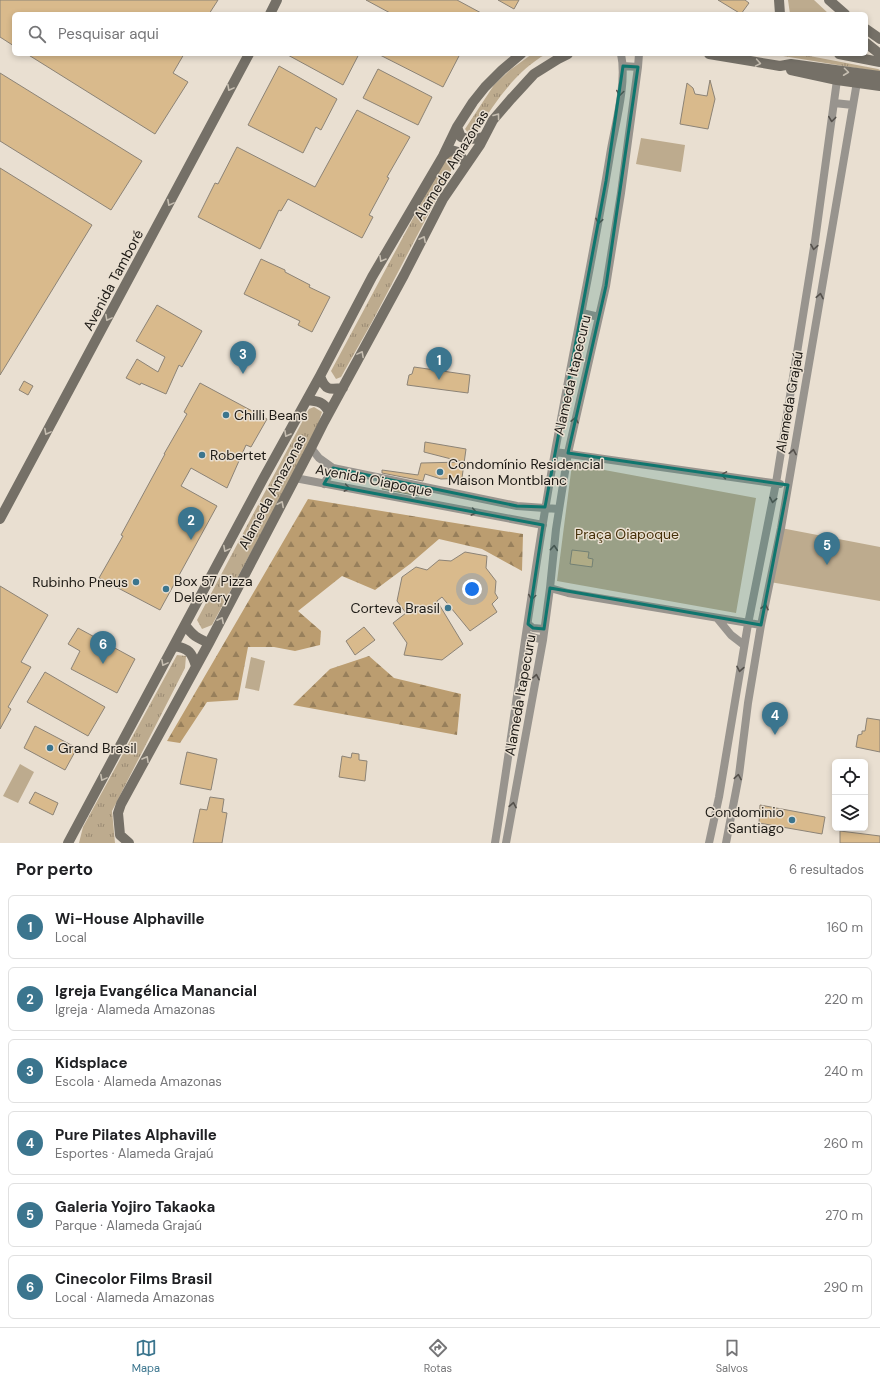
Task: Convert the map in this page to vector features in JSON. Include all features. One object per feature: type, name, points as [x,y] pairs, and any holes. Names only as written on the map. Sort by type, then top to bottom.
[{"type":"main road","points":[[271,12],[278,0]]},
{"type":"main road","points":[[779,0],[780,12]]},
{"type":"main road","points":[[825,0],[836,12]]},
{"type":"main road","points":[[829,0],[843,12]]},
{"type":"main road","points":[[868,30],[880,39]]},
{"type":"main road","points":[[868,45],[880,54]]},
{"type":"main road","name":"Avenida Tamboré","points":[[0,519],[248,56]]},
{"type":"main road","name":"Alameda Amazonas","points":[[68,843],[73,838],[373,274],[443,156],[457,127],[473,102],[485,87],[519,56]]},
{"type":"main road","name":"Alameda Amazonas","points":[[129,843],[121,839],[118,814],[121,804],[209,643],[329,412],[404,276],[443,199],[502,110],[534,74],[563,56]]},
{"type":"main road","points":[[721,56],[780,66],[800,73],[837,80],[880,86]]},
{"type":"main road","points":[[848,56],[880,62]]},
{"type":"main road","points":[[780,66],[791,64],[880,76]]},
{"type":"main road","points":[[457,127],[461,137],[466,139],[472,140],[484,137]]},
{"type":"main road","points":[[443,156],[451,150],[458,152],[466,164]]},
{"type":"main road","points":[[320,376],[326,388],[343,388]]},
{"type":"main road","points":[[306,400],[325,404],[329,412]]},
{"type":"main road","points":[[185,625],[196,638],[209,643]]},
{"type":"main road","points":[[174,646],[182,647],[189,651],[196,666]]},
{"type":"street","name":"Alameda Itapecuru","points":[[495,843],[518,698],[545,507],[606,181],[621,89],[623,66],[621,56]]},
{"type":"street","name":"Alameda Itapecuru","points":[[506,843],[543,640],[556,529],[568,453],[606,286],[621,193],[639,56]]},
{"type":"street","points":[[623,66],[638,67]]},
{"type":"street","name":"Alameda Grajaú","points":[[710,843],[744,645],[776,483],[804,313],[826,167],[837,80]]},
{"type":"street","name":"Alameda Grajaú","points":[[726,843],[739,775],[748,703],[780,532],[858,82]]},
{"type":"street","points":[[834,103],[853,105]]},
{"type":"street","points":[[582,313],[599,317]]},
{"type":"street","points":[[804,313],[810,320],[816,319]]},
{"type":"street","name":"Avenida Oiapoque","points":[[311,448],[319,458],[332,468],[517,506],[560,509]]},
{"type":"street","points":[[555,452],[788,485]]},
{"type":"street","points":[[324,484],[332,468]]},
{"type":"street","name":"Avenida Oiapoque","points":[[295,478],[542,525]]},
{"type":"street","points":[[550,588],[568,594],[748,624],[762,625]]},
{"type":"street","points":[[717,618],[731,635],[744,645]]},
{"type":"street","points":[[528,624],[533,628],[544,629]]},
{"type":"street","points":[[526,635],[543,640]]},
{"type":"street","points":[[734,700],[748,703]]},
{"type":"street","points":[[719,797],[724,800],[734,802]]},
{"type":"street","points":[[716,815],[731,818]]},
{"type":"highlighted area","points":[[623,66],[638,67],[606,286],[568,453],[788,485],[761,625],[550,588],[544,629],[533,628],[528,624],[543,525],[324,484],[333,468],[517,506],[545,507],[606,181]]},
{"type":"green space","points":[[788,0],[814,0],[827,12],[790,12]]},
{"type":"green space","points":[[529,56],[543,56],[515,79],[491,109],[477,131],[473,135],[469,134],[465,129],[494,85],[510,70]]},
{"type":"green space","points":[[783,56],[810,56],[878,69],[880,72]]},
{"type":"green space","points":[[641,138],[685,145],[681,172],[636,164]]},
{"type":"green space","points":[[452,153],[455,163],[372,322],[341,377],[336,379],[331,371],[446,157]]},
{"type":"green space","points":[[314,407],[322,412],[316,431],[212,625],[202,629],[197,620],[309,409]]},
{"type":"green space","name":"Praça Oiapoque","points":[[572,464],[756,498],[736,613],[557,581]]},
{"type":"green space","points":[[308,499],[523,534],[522,571],[482,549],[439,539],[410,564],[375,590],[342,576],[298,611],[321,631],[320,645],[295,651],[274,647],[248,647],[238,700],[207,702],[180,743],[167,741]]},
{"type":"green space","points":[[781,528],[880,547],[880,601],[770,582]]},
{"type":"green space","points":[[177,655],[186,656],[185,668],[112,811],[115,843],[79,843],[83,827]]},
{"type":"green space","points":[[369,656],[394,678],[461,694],[457,735],[293,705],[330,669]]},
{"type":"green space","points":[[251,657],[265,661],[259,691],[245,688]]},
{"type":"green space","points":[[20,764],[34,772],[18,803],[3,796]]},
{"type":"building","points":[[0,0],[218,0],[210,12],[12,12],[12,45],[0,37]]},
{"type":"building","points":[[366,0],[457,0],[479,12],[388,12]]},
{"type":"building","points":[[498,0],[519,0],[514,9]]},
{"type":"building","points":[[718,0],[745,0],[749,3],[742,12],[738,12]]},
{"type":"building","points":[[30,56],[183,56],[173,73],[188,82],[155,134]]},
{"type":"building","points":[[290,56],[358,56],[343,85]]},
{"type":"building","points":[[382,56],[459,56],[443,87]]},
{"type":"building","points":[[279,66],[337,99],[321,130],[316,127],[303,153],[248,125]]},
{"type":"building","points":[[378,69],[432,97],[418,125],[363,98]]},
{"type":"building","points":[[0,73],[142,161],[111,210],[0,141]]},
{"type":"building","points":[[710,80],[715,99],[708,129],[680,124],[687,83],[693,88],[695,94],[707,96]]},
{"type":"building","points":[[357,110],[410,137],[387,177],[389,178],[369,215],[373,217],[362,238],[288,199],[281,211],[279,210],[260,249],[198,217],[215,183],[218,184],[237,147],[315,187]]},
{"type":"building","points":[[0,168],[92,225],[0,375]]},
{"type":"building","points":[[261,259],[285,270],[285,272],[310,285],[309,287],[330,297],[312,332],[298,325],[300,321],[244,294]]},
{"type":"building","points":[[157,305],[202,331],[182,367],[179,365],[166,394],[141,383],[140,385],[126,378],[137,359],[158,372],[165,357],[136,341]]},
{"type":"building","points":[[414,367],[470,375],[468,393],[407,385],[409,375],[412,374]]},
{"type":"building","points":[[24,381],[33,386],[28,395],[19,390]]},
{"type":"building","points":[[200,383],[267,419],[251,447],[246,445],[227,488],[191,468],[181,486],[217,506],[160,610],[99,578],[123,536],[121,535],[164,454],[187,414],[184,412]]},
{"type":"building","points":[[425,442],[466,449],[462,478],[441,479],[425,474],[423,481],[382,473],[382,470],[418,475],[421,463],[463,462],[424,452]]},
{"type":"building","points":[[382,484],[420,491],[419,496],[382,489]]},
{"type":"building","points":[[572,550],[589,552],[588,558],[593,559],[592,567],[570,564]]},
{"type":"building","name":"Corteva Brasil","points":[[465,552],[487,556],[486,568],[496,581],[495,593],[498,598],[492,604],[497,612],[470,631],[442,597],[437,601],[463,644],[442,660],[404,655],[407,643],[393,623],[406,613],[397,601],[402,577],[416,567],[427,570],[439,560],[451,561]]},
{"type":"building","points":[[0,586],[48,615],[21,662],[31,667],[8,707],[11,709],[0,729]]},
{"type":"building","points":[[364,627],[375,640],[355,655],[346,641]]},
{"type":"building","points":[[78,628],[135,659],[117,693],[71,669],[80,651],[68,644]]},
{"type":"building","points":[[45,672],[105,707],[88,736],[27,702]]},
{"type":"building","points":[[867,718],[880,720],[880,752],[856,747],[858,735],[862,734],[862,731],[865,731]]},
{"type":"building","name":"Grand Brasil","points":[[35,726],[77,748],[65,770],[24,748]]},
{"type":"building","points":[[187,752],[217,759],[211,790],[180,784]]},
{"type":"building","points":[[352,753],[359,754],[359,760],[367,761],[365,781],[339,777],[342,756],[351,758]]},
{"type":"building","points":[[35,792],[58,803],[53,815],[29,803]]},
{"type":"building","points":[[210,797],[224,799],[222,812],[227,813],[222,843],[193,843],[200,809],[207,810]]},
{"type":"building","name":"Condominio Santiago","points":[[760,805],[825,817],[822,834],[759,823]]},
{"type":"building","points":[[840,831],[880,836],[880,843],[840,843]]},
{"type":"place","name":"Kidsplace","points":[[243,374]]},
{"type":"place","name":"Wi-House Alphaville","points":[[439,380]]},
{"type":"place","name":"Chilli Beans","points":[[226,415]]},
{"type":"place","name":"Robertet","points":[[202,455]]},
{"type":"place","name":"Condomínio Residencial Maison Montblanc","points":[[440,472]]},
{"type":"place","name":"Igreja Evangélica Manancial","points":[[191,540]]},
{"type":"place","name":"Galeria Yojiro Takaoka","points":[[827,565]]},
{"type":"place","name":"Rubinho Pneus","points":[[136,582]]},
{"type":"place","name":"Box 57 Pizza Delevery","points":[[166,589]]},
{"type":"place","name":"Corteva Brasil","points":[[448,608]]},
{"type":"place","name":"Cinecolor Films Brasil","points":[[103,664]]},
{"type":"place","name":"Pure Pilates Alphaville","points":[[775,735]]},
{"type":"place","name":"Grand Brasil","points":[[50,748]]},
{"type":"place","name":"Condominio Santiago","points":[[792,820]]}]
